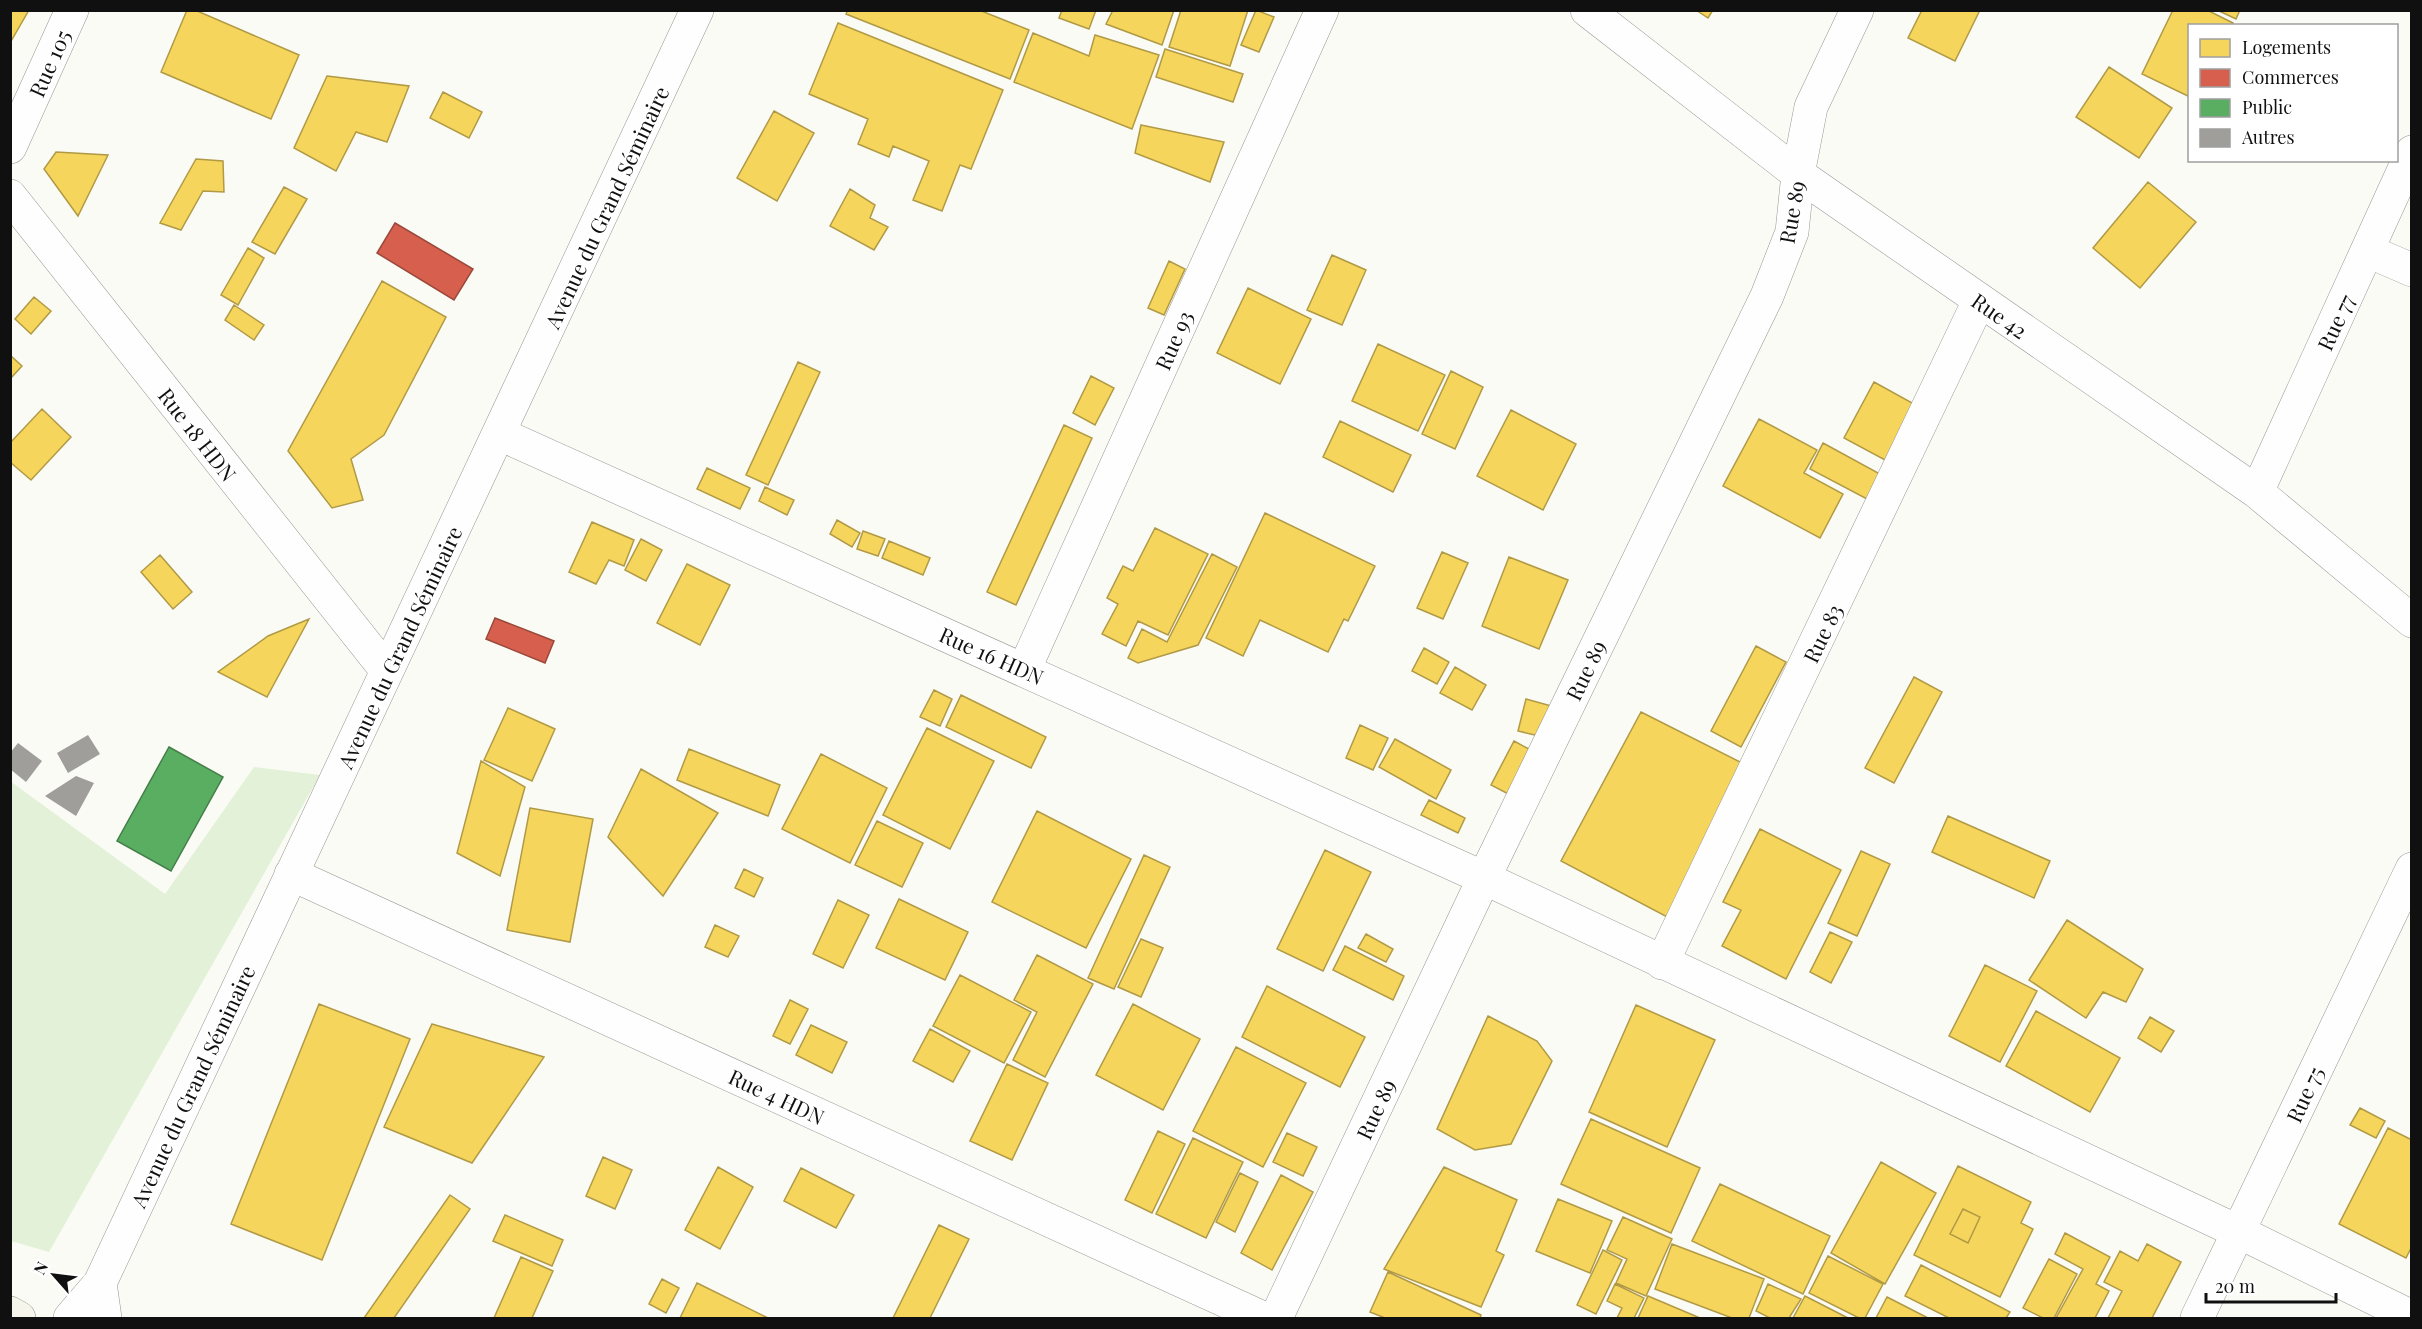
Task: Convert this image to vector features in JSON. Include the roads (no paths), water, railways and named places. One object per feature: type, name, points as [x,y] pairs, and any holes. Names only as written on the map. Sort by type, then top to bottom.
[{"type":"main road","points":[[10,1313],[20,1318]]},
{"type":"street","name":"Rue 105","points":[[10,147],[72,10]]},
{"type":"street","name":"Avenue du Grand Séminaire","points":[[70,1318],[100,1283],[697,10]]},
{"type":"street","name":"Rue 93","points":[[1024,670],[1322,10]]},
{"type":"street","name":"Rue 42","points":[[1587,10],[1798,174],[2257,492],[2412,621]]},
{"type":"street","name":"Rue 89","points":[[1276,1318],[1484,878],[1767,296],[1792,232],[1798,174],[1811,107],[1857,10]]},
{"type":"street","name":"Rue 77","points":[[2257,492],[2412,152]]},
{"type":"street","name":"Rue 18 HDN","points":[[10,196],[387,671]]},
{"type":"street","points":[[2368,251],[2412,270]]},
{"type":"street","name":"Rue 83","points":[[1662,963],[1979,301]]},
{"type":"street","name":"Rue 16 HDN","points":[[500,434],[1484,878],[2238,1232],[2412,1317]]},
{"type":"street","name":"Rue 75","points":[[2197,1318],[2412,869]]},
{"type":"street","name":"Rue 4 HDN","points":[[291,874],[1263,1318]]},
{"type":"street","points":[[100,1283],[105,1318]]}]
